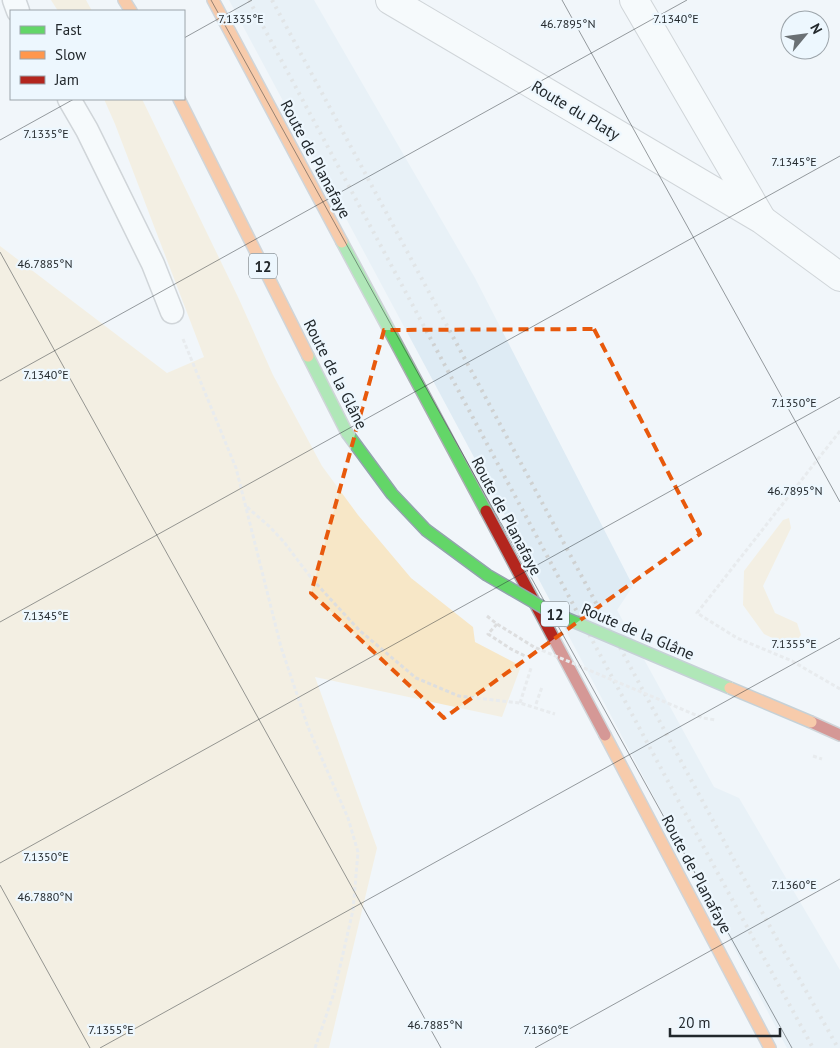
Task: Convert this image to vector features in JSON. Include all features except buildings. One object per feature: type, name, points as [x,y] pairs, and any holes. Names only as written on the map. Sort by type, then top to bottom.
[{"type":"street","name":"Route de Planafaye","points":[[213,0],[602,727],[770,1048]]},
{"type":"street","name":"Route du Platy","points":[[390,0],[761,219],[840,277]]},
{"type":"street","name":"Route du Platy","points":[[634,0],[761,219]]},
{"type":"street","name":"Route de la Glâne","points":[[180,100],[347,433],[392,494],[426,530],[487,575],[549,611],[840,734]]},
{"type":"lane","points":[[70,100],[87,130],[153,264],[172,312]]},
{"type":"path","points":[[172,312],[236,468],[281,647],[308,727],[348,818],[358,852],[353,910],[334,993],[315,1048]]},
{"type":"path","points":[[840,431],[697,613],[736,638],[792,662],[840,689]]},
{"type":"path","points":[[246,506],[284,542],[312,579],[359,630],[416,678],[459,696],[520,703],[602,727]]},
{"type":"path","points":[[497,624],[488,634],[511,650],[526,656]]},
{"type":"path","points":[[520,703],[534,660]]},
{"type":"path","points":[[536,704],[544,681]]},
{"type":"highlighted area","points":[[594,329],[700,534],[444,718],[311,593],[384,330]]},
{"type":"shaded area","points":[[51,0],[86,0],[91,10],[57,10]]},
{"type":"shaded area","points":[[229,0],[314,0],[475,278],[633,586],[617,610],[714,787],[739,798],[840,970],[840,1048],[787,1048]]},
{"type":"shaded area","points":[[104,100],[142,100],[238,297],[273,375],[322,466],[358,515],[411,578],[473,627],[475,642],[521,666],[502,717],[315,677],[377,848],[329,1048],[0,1048],[0,246],[167,373],[204,357]]},
{"type":"shaded area","points":[[789,518],[791,528],[763,586],[775,613],[797,623],[801,635],[791,647],[764,634],[743,605],[744,571],[783,520]]},
{"type":"railway","points":[[249,0],[813,1048]]},
{"type":"railway","points":[[272,0],[768,923],[838,1048]]},
{"type":"traffic: fast","points":[[342,242],[486,511]]},
{"type":"traffic: fast","points":[[308,356],[347,433]]},
{"type":"traffic: fast","points":[[347,433],[392,494],[426,530],[487,575],[549,611],[730,688]]},
{"type":"traffic: slow","points":[[124,0],[130,10]]},
{"type":"traffic: slow","points":[[213,0],[342,242]]},
{"type":"traffic: slow","points":[[180,100],[308,356]]},
{"type":"traffic: slow","points":[[730,688],[811,722]]},
{"type":"traffic: slow","points":[[605,735],[770,1048]]},
{"type":"traffic: jam","points":[[486,511],[605,735]]},
{"type":"traffic: jam","points":[[811,722],[840,735]]}]
